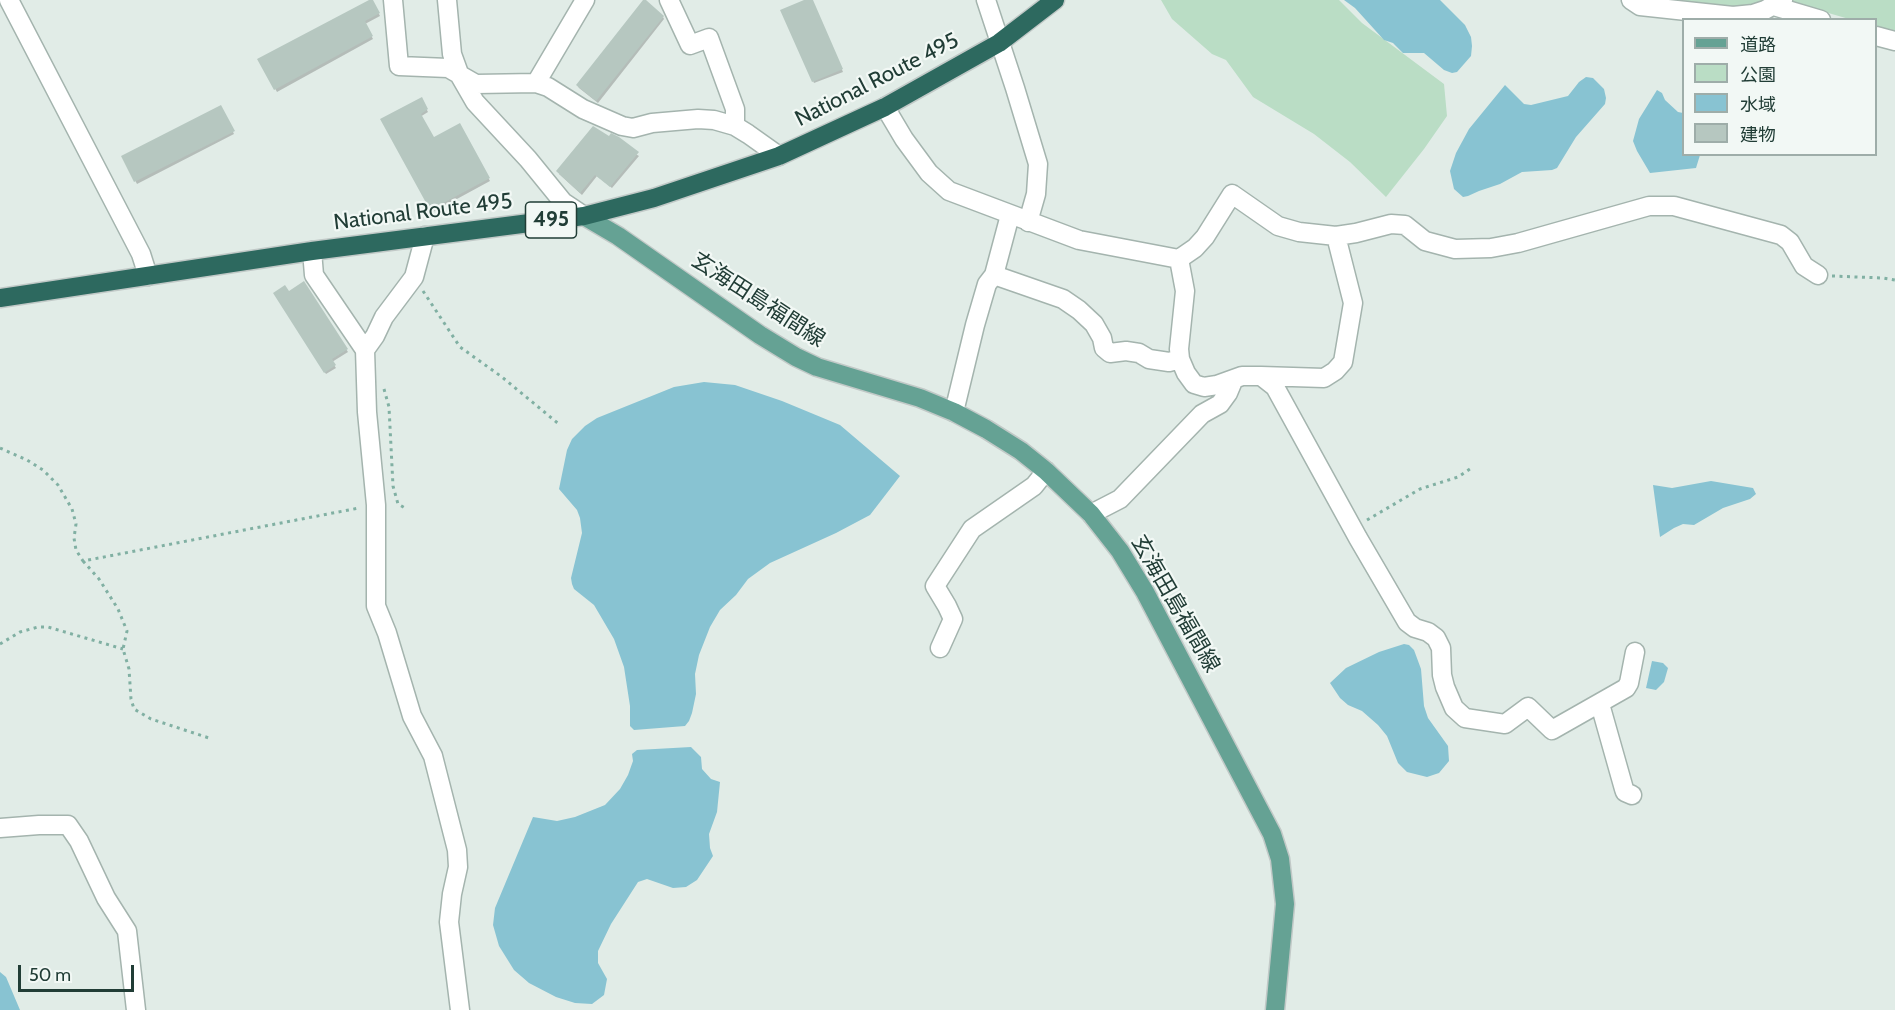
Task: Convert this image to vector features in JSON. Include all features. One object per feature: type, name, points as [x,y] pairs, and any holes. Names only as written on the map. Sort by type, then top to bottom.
[{"type":"highway","name":"National Route 495","points":[[0,298],[312,251],[584,216],[654,198],[779,156],[885,107],[999,43],[1055,0]]},
{"type":"main road","name":"玄海田島福間線","points":[[584,216],[618,236],[760,335],[796,357],[818,367],[920,398],[986,429],[1047,471],[1091,514],[1120,550],[1145,592],[1272,834],[1280,859],[1285,904],[1275,1010]]},
{"type":"street","points":[[9,0],[141,254],[147,276]]},
{"type":"street","points":[[393,0],[399,66],[448,68],[476,84],[536,84],[548,87],[583,110],[622,126],[633,128],[652,123],[714,120],[735,126],[779,156]]},
{"type":"street","points":[[447,0],[452,54],[460,76],[475,102],[528,159],[563,202],[584,216]]},
{"type":"street","points":[[536,84],[585,0]]},
{"type":"street","points":[[669,0],[690,45],[709,38],[735,109],[735,126]]},
{"type":"street","points":[[986,0],[1016,88],[1038,164],[1036,194],[1028,222]]},
{"type":"street","points":[[1631,0],[1640,6],[1732,16],[1768,5],[1814,18]]},
{"type":"street","points":[[1877,36],[1895,41]]},
{"type":"street","points":[[885,107],[904,139],[929,173],[949,191],[1079,240],[1179,259],[1195,248],[1205,237],[1232,194],[1278,226],[1299,232],[1336,236],[1390,224],[1405,225],[1425,241],[1455,249],[1491,248],[1518,243],[1648,206],[1674,206],[1781,235],[1790,242],[1804,266],[1818,275]]},
{"type":"street","points":[[954,412],[975,325],[987,284],[994,275],[1010,215]]},
{"type":"street","points":[[364,350],[375,336],[384,317],[414,277],[425,236]]},
{"type":"street","points":[[1179,259],[1185,291],[1180,359],[1194,384],[1204,387],[1217,386],[1242,376],[1324,378],[1343,362],[1353,303],[1336,236]]},
{"type":"street","points":[[312,251],[314,275],[364,350],[376,505],[376,606],[387,633],[412,716],[432,756],[457,850],[458,867],[449,922],[460,1010]]},
{"type":"street","points":[[994,275],[1063,299],[1094,324],[1102,338],[1104,348],[1110,353],[1126,351],[1138,353],[1149,359],[1169,362],[1180,359]]},
{"type":"street","points":[[1261,376],[1275,387],[1407,622],[1415,628],[1428,632],[1436,639],[1441,648],[1445,687],[1454,708],[1465,718],[1505,724],[1528,707],[1552,730],[1626,688],[1635,652]]},
{"type":"street","points":[[1091,514],[1120,499],[1202,414],[1220,404],[1233,381]]},
{"type":"street","points":[[940,648],[953,619],[935,586],[972,529],[1026,492],[1047,471]]},
{"type":"street","points":[[1600,704],[1625,792],[1632,795]]},
{"type":"street","points":[[0,828],[68,825],[79,841],[106,898],[127,932],[136,1010]]},
{"type":"path","points":[[1818,275],[1895,280]]},
{"type":"path","points":[[414,277],[460,347],[502,377],[560,425]]},
{"type":"path","points":[[384,388],[389,407],[393,486],[398,504],[405,508]]},
{"type":"path","points":[[0,448],[43,470],[58,485],[72,509],[76,524],[74,538],[76,550],[99,579],[118,609],[127,631],[123,649],[129,669],[134,709],[150,719],[209,738]]},
{"type":"path","points":[[1353,528],[1420,489],[1458,477],[1470,469]]},
{"type":"path","points":[[84,561],[376,505]]},
{"type":"path","points":[[0,644],[20,632],[48,627],[123,649]]},
{"type":"green space","points":[[1161,0],[1339,0],[1362,23],[1444,84],[1447,116],[1386,197],[1350,162],[1314,134],[1253,97],[1226,60],[1212,54],[1172,19]]},
{"type":"green space","points":[[1653,0],[1895,0],[1895,33],[1877,27],[1877,18],[1846,18],[1801,5],[1733,10]]},
{"type":"water","points":[[1344,0],[1440,0],[1465,25],[1471,37],[1471,56],[1457,72],[1452,73],[1444,70],[1424,53],[1403,53],[1393,43],[1384,40],[1355,8]]},
{"type":"water","points":[[1586,77],[1593,78],[1604,89],[1605,104],[1576,137],[1557,168],[1522,172],[1500,184],[1468,196],[1463,197],[1454,189],[1450,171],[1456,153],[1469,129],[1505,85],[1524,104],[1531,105],[1568,96]]},
{"type":"water","points":[[1657,90],[1662,93],[1665,100],[1682,113],[1682,156],[1700,156],[1696,168],[1650,173],[1633,141],[1639,119]]},
{"type":"water","points":[[704,382],[735,385],[840,425],[900,476],[870,515],[770,563],[748,579],[736,595],[720,610],[710,627],[699,655],[695,674],[696,694],[692,713],[685,726],[634,730],[630,726],[630,706],[624,667],[614,639],[594,605],[574,589],[572,584],[571,578],[582,533],[580,518],[577,510],[559,489],[567,450],[572,439],[585,426],[597,418],[674,387]]},
{"type":"water","points":[[1711,481],[1753,488],[1756,494],[1750,499],[1723,508],[1694,525],[1683,524],[1660,537],[1653,485],[1672,488]]},
{"type":"water","points":[[1404,644],[1414,650],[1421,669],[1424,706],[1428,718],[1448,746],[1449,761],[1439,773],[1427,777],[1407,772],[1398,763],[1387,736],[1378,725],[1362,711],[1348,705],[1340,698],[1330,683],[1346,668],[1379,652]]},
{"type":"water","points":[[1652,661],[1663,663],[1668,668],[1664,682],[1656,690],[1646,688]]},
{"type":"water","points":[[691,747],[701,757],[702,769],[711,779],[720,782],[717,812],[709,834],[713,856],[697,880],[686,887],[673,888],[647,879],[638,882],[611,924],[598,951],[598,963],[607,979],[604,995],[592,1004],[575,1003],[556,997],[529,983],[514,970],[499,946],[493,925],[495,908],[533,817],[557,821],[575,817],[605,805],[620,789],[633,761],[632,754],[637,750]]},
{"type":"water","points":[[0,972],[6,977],[20,1010],[0,1010]]},
{"type":"building","points":[[369,0],[373,0],[380,13],[365,21],[373,36],[274,90],[257,59]]},
{"type":"building","points":[[643,0],[646,0],[664,16],[596,101],[576,85]]},
{"type":"building","points":[[804,0],[813,0],[843,69],[812,82],[780,10]]},
{"type":"building","points":[[422,97],[428,109],[421,114],[434,137],[460,123],[490,178],[430,210],[380,119]]},
{"type":"building","points":[[221,105],[235,131],[134,182],[121,156]]},
{"type":"building","points":[[593,126],[609,136],[611,133],[619,137],[639,152],[610,187],[595,175],[580,193],[556,171]]},
{"type":"building","points":[[304,281],[348,349],[332,359],[336,365],[324,373],[273,293],[285,285],[289,291]]}]
